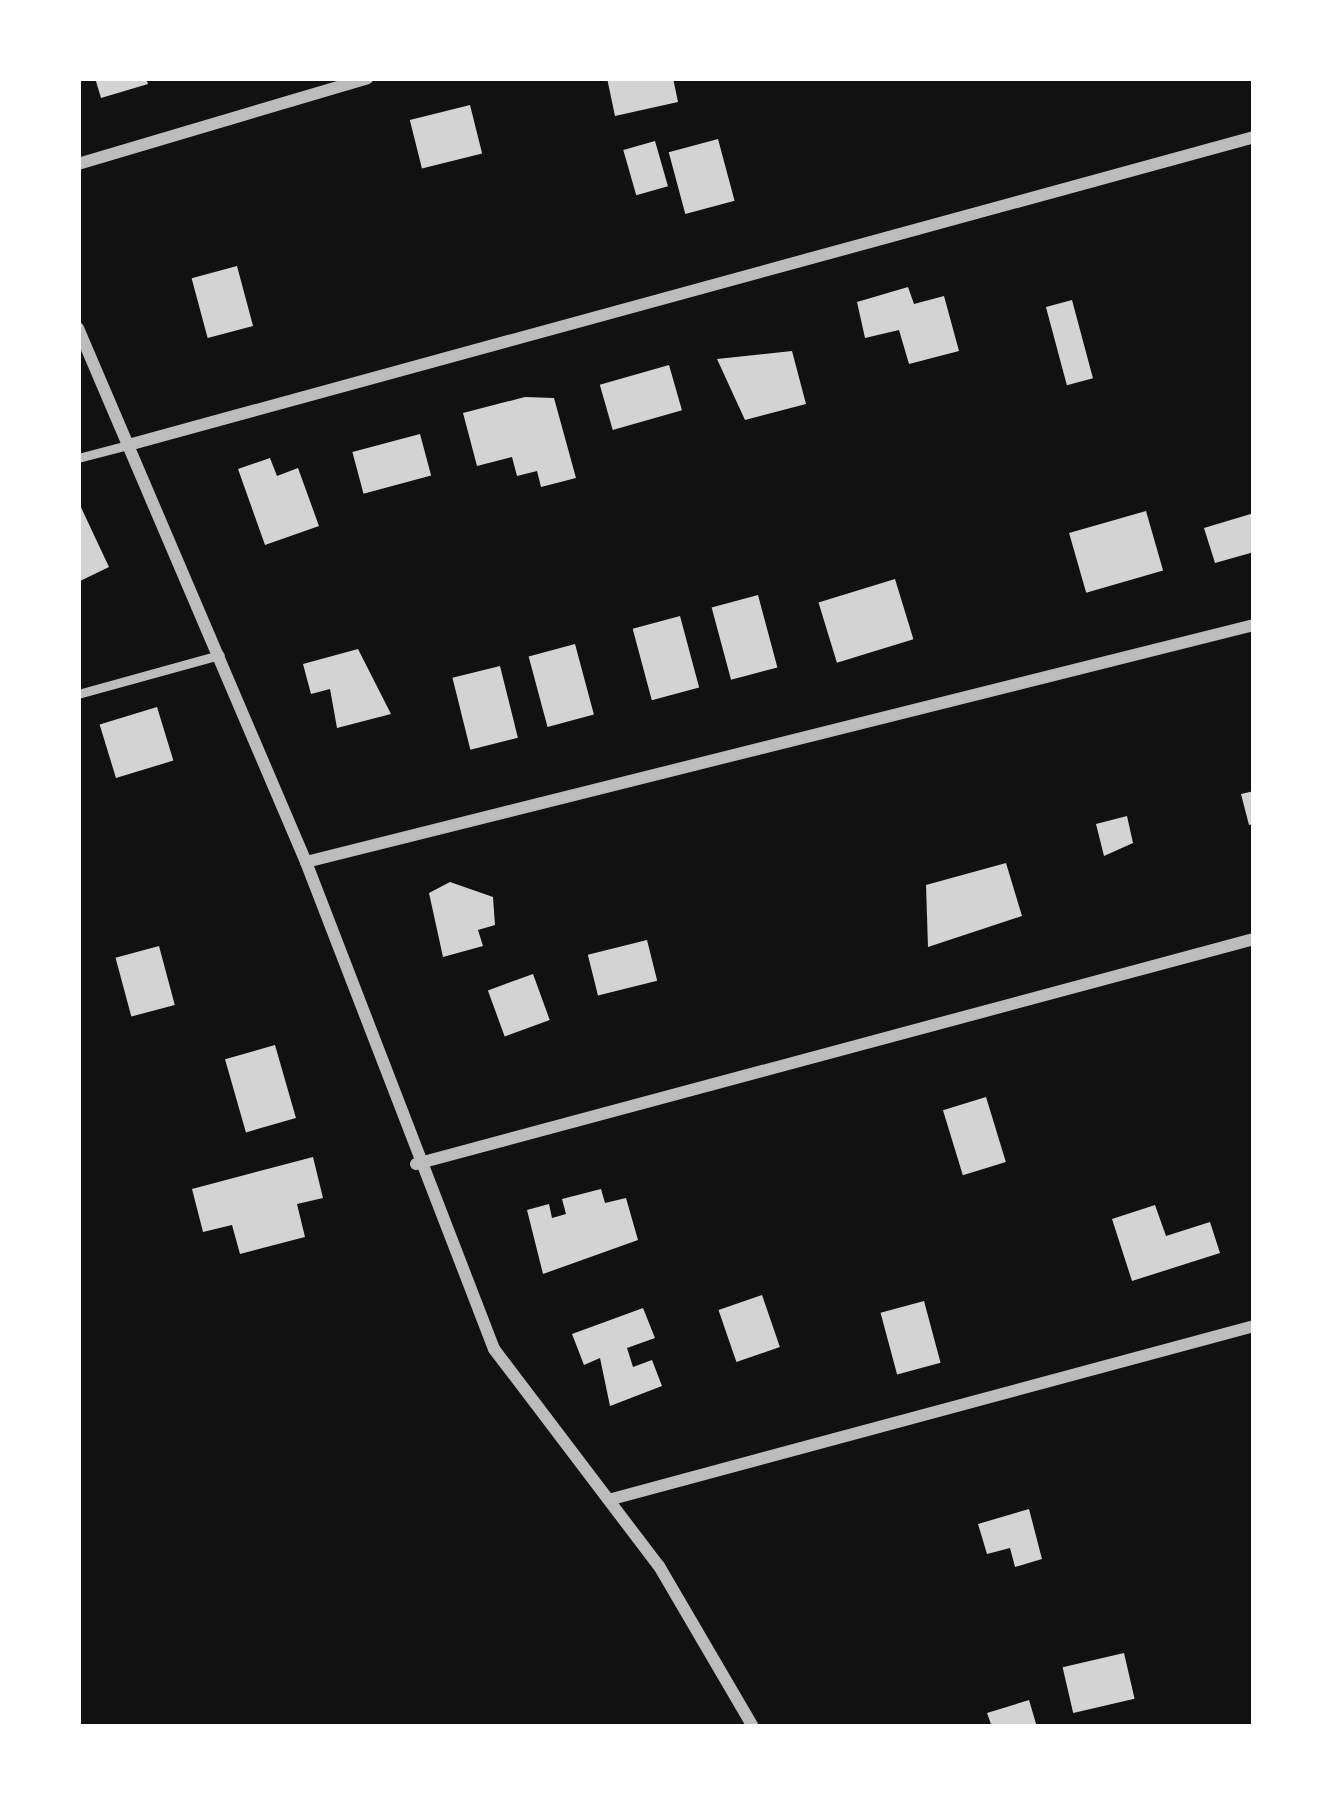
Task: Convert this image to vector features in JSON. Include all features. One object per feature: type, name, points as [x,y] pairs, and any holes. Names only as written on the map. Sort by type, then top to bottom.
[{"type":"street","points":[[78,164],[368,78]]},
{"type":"street","points":[[132,444],[1254,137]]},
{"type":"street","points":[[78,328],[132,444],[306,862],[416,1164],[494,1349],[612,1499],[753,1727]]},
{"type":"street","points":[[306,862],[1254,625]]},
{"type":"street","points":[[416,1164],[1254,939]]},
{"type":"street","points":[[612,1499],[1254,1326]]},
{"type":"lane","points":[[78,458],[132,444]]},
{"type":"lane","points":[[78,694],[220,656]]},
{"type":"building","points":[[95,78],[146,78],[148,84],[101,98]]},
{"type":"building","points":[[607,78],[673,78],[678,102],[615,116]]},
{"type":"building","points":[[470,105],[482,154],[422,169],[410,120]]},
{"type":"building","points":[[718,139],[735,201],[685,214],[669,152]]},
{"type":"building","points":[[655,141],[668,186],[636,195],[623,150]]},
{"type":"building","points":[[237,266],[253,326],[208,338],[192,278]]},
{"type":"building","points":[[908,287],[914,304],[944,296],[959,351],[909,364],[899,330],[865,338],[857,302]]},
{"type":"building","points":[[1072,300],[1093,378],[1067,385],[1046,307]]},
{"type":"building","points":[[792,351],[806,404],[745,420],[717,359]]},
{"type":"building","points":[[669,365],[682,410],[613,430],[600,385]]},
{"type":"building","points":[[525,397],[554,398],[576,478],[541,487],[537,471],[517,476],[512,457],[477,466],[463,413]]},
{"type":"building","points":[[420,434],[431,476],[364,494],[352,452]]},
{"type":"building","points":[[270,458],[277,476],[298,468],[319,526],[265,545],[238,469]]},
{"type":"building","points":[[78,501],[109,567],[78,582]]},
{"type":"building","points":[[1146,511],[1163,571],[1086,593],[1069,533]]},
{"type":"building","points":[[1254,513],[1254,552],[1215,563],[1204,528]]},
{"type":"building","points":[[895,579],[913,639],[837,663],[818,602]]},
{"type":"building","points":[[758,595],[777,667],[731,680],[712,607]]},
{"type":"building","points":[[680,616],[699,687],[652,700],[633,629]]},
{"type":"building","points":[[575,644],[594,715],[548,727],[529,656]]},
{"type":"building","points":[[358,649],[391,714],[337,728],[330,689],[311,694],[303,664]]},
{"type":"building","points":[[500,666],[518,738],[470,750],[452,678]]},
{"type":"building","points":[[157,707],[173,761],[116,778],[100,725]]},
{"type":"building","points":[[1254,791],[1254,824],[1249,825],[1241,794]]},
{"type":"building","points":[[1127,816],[1133,843],[1104,856],[1096,824]]},
{"type":"building","points":[[1006,863],[1022,916],[928,947],[926,885]]},
{"type":"building","points":[[450,882],[493,897],[495,925],[478,930],[483,946],[443,957],[429,893]]},
{"type":"building","points":[[647,940],[657,981],[598,996],[588,955]]},
{"type":"building","points":[[159,946],[175,1005],[131,1017],[116,958]]},
{"type":"building","points":[[533,974],[550,1020],[505,1036],[488,990]]},
{"type":"building","points":[[275,1045],[296,1118],[246,1132],[225,1059]]},
{"type":"building","points":[[986,1097],[1006,1162],[963,1175],[943,1110]]},
{"type":"building","points":[[313,1157],[323,1198],[297,1204],[305,1237],[240,1254],[232,1225],[203,1232],[192,1189]]},
{"type":"building","points":[[601,1189],[605,1203],[626,1198],[638,1240],[543,1274],[527,1210],[549,1204],[552,1218],[566,1214],[562,1199]]},
{"type":"building","points":[[1155,1205],[1166,1236],[1210,1222],[1220,1253],[1132,1281],[1112,1219]]},
{"type":"building","points":[[762,1295],[780,1347],[736,1362],[719,1310]]},
{"type":"building","points":[[924,1301],[941,1363],[897,1374],[881,1313]]},
{"type":"building","points":[[643,1308],[655,1338],[627,1348],[633,1367],[652,1360],[662,1386],[610,1406],[600,1358],[584,1365],[572,1334]]},
{"type":"building","points":[[1029,1509],[1042,1559],[1015,1567],[1010,1548],[987,1554],[978,1524]]},
{"type":"building","points":[[1124,1653],[1135,1699],[1073,1713],[1063,1667]]},
{"type":"building","points":[[1029,1700],[1037,1727],[992,1727],[987,1713]]}]
